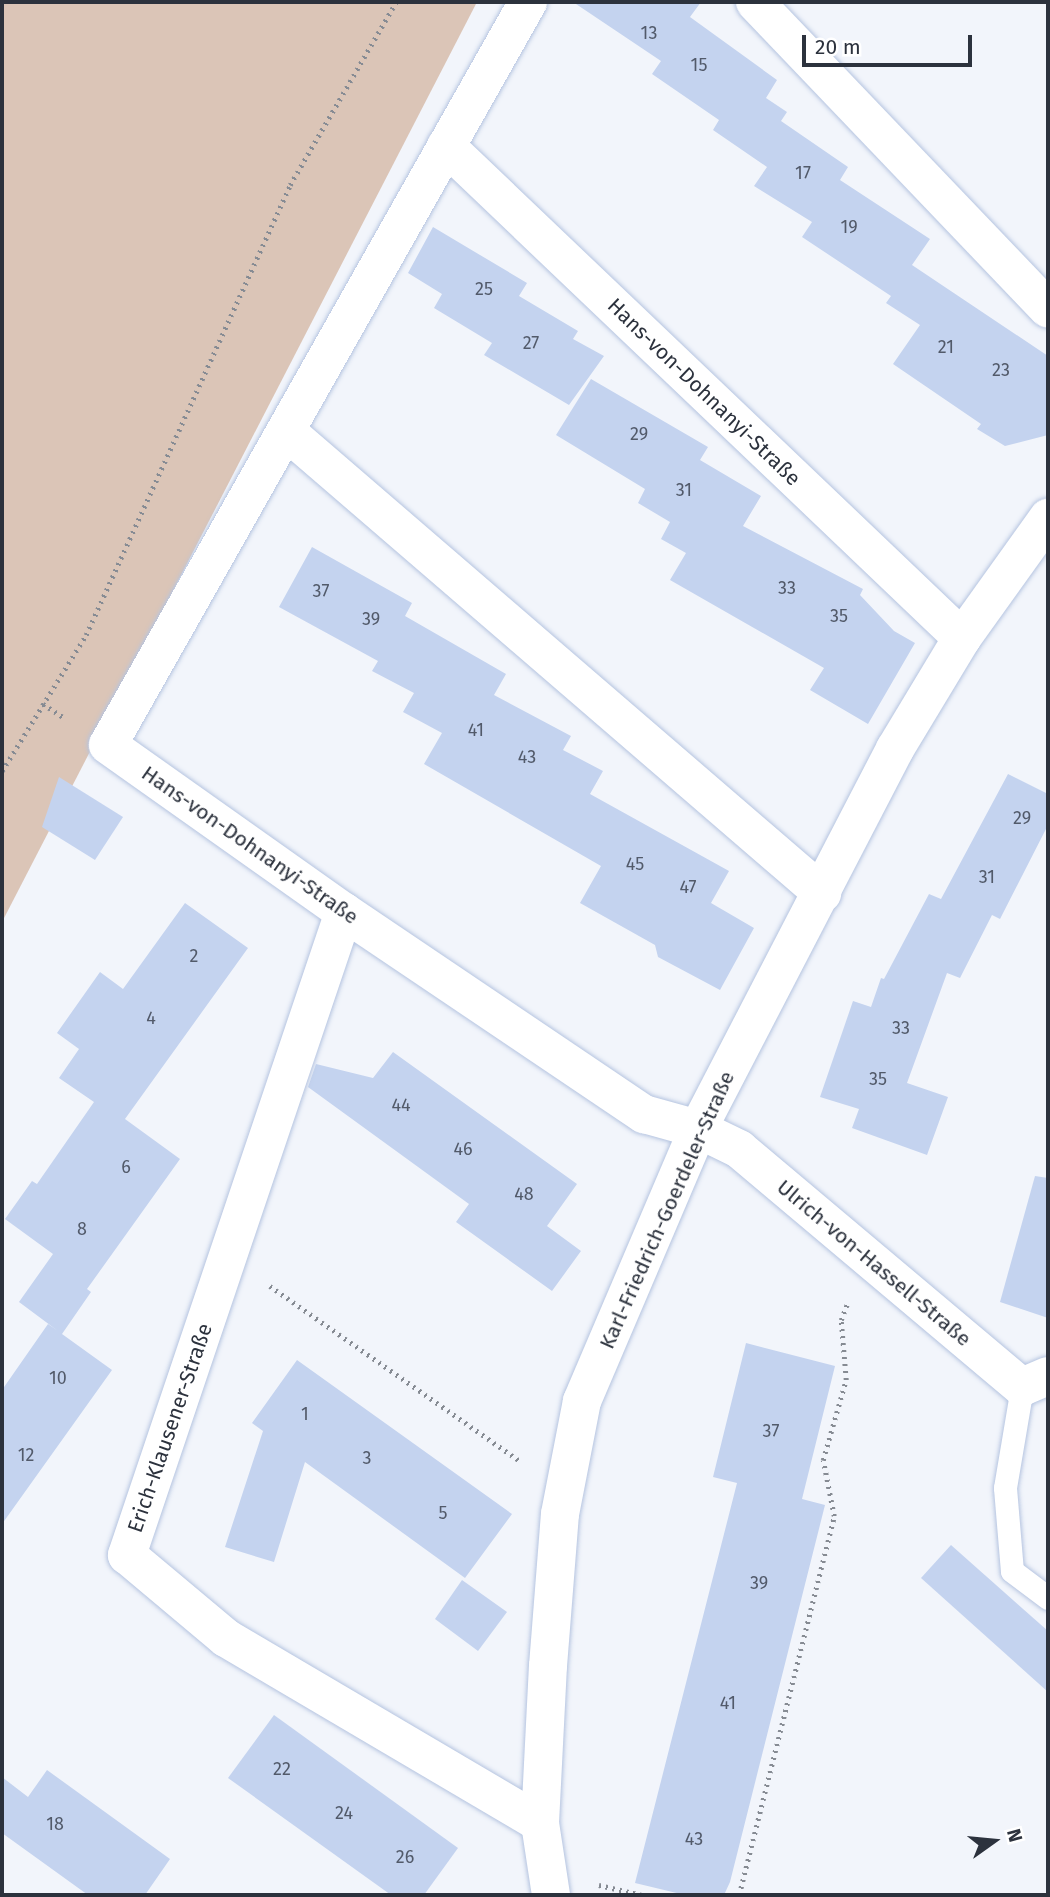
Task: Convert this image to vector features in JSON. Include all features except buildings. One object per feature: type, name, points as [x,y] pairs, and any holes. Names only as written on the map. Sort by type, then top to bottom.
[{"type":"street","name":"Hans-von-Dohnanyi-Straße","points":[[528,2],[446,146],[415,207],[108,745],[344,912],[644,1114],[698,1129]]},
{"type":"street","points":[[755,2],[1048,309]]},
{"type":"street","name":"Hans-von-Dohnanyi-Straße","points":[[446,146],[962,638]]},
{"type":"street","points":[[286,431],[822,893]]},
{"type":"street","name":"Karl-Friedrich-Goerdeler-Straße","points":[[551,1895],[540,1823],[548,1666],[564,1492],[582,1401],[698,1129],[895,749],[962,638],[1048,518]]},
{"type":"street","name":"Erich-Klausener-Straße","points":[[344,912],[127,1555],[226,1638],[540,1823]]},
{"type":"street","name":"Ulrich-von-Hassell-Straße","points":[[698,1129],[739,1149],[866,1256],[1035,1381]]},
{"type":"lane","points":[[1035,1381],[1005,1489],[1012,1571],[1048,1598]]},
{"type":"path","points":[[2,771],[86,635],[290,186],[396,2]]},
{"type":"path","points":[[739,1895],[834,1516],[823,1461],[846,1380],[841,1320],[866,1256]]},
{"type":"path","points":[[227,1257],[564,1492]]},
{"type":"shaded area","points":[[2,2],[477,2],[2,922]]}]
